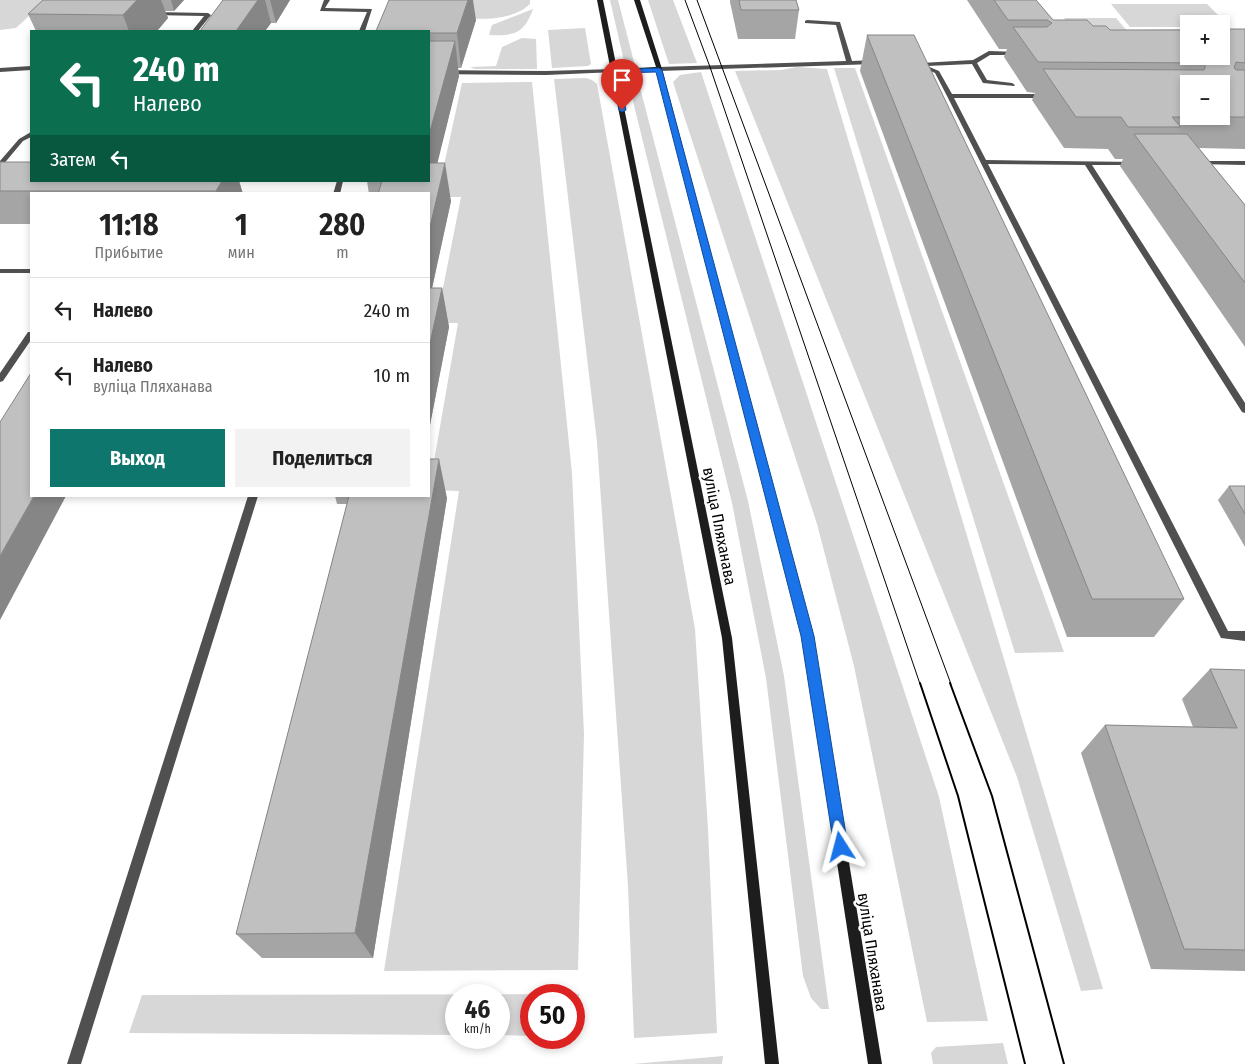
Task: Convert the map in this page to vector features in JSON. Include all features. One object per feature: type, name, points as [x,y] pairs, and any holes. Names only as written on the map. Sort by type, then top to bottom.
[{"type":"main road","name":"вуліца Пляханава","points":[[600,0],[727,638],[772,1064]]},
{"type":"main road","name":"вуліца Пляханава","points":[[638,0],[659,70],[808,636],[875,1064]]},
{"type":"main road","points":[[614,71],[659,70]]},
{"type":"lane","points":[[327,0],[322,10],[370,10],[362,30]]},
{"type":"lane","points":[[149,14],[208,14],[196,30]]},
{"type":"lane","points":[[807,22],[838,23],[849,62]]},
{"type":"lane","points":[[907,61],[921,64],[974,62],[989,53],[1027,53]]},
{"type":"lane","points":[[659,70],[888,62]]},
{"type":"lane","points":[[974,62],[985,82],[1012,85]]},
{"type":"lane","points":[[921,64],[937,72],[950,96],[1225,635],[1245,636]]},
{"type":"lane","points":[[0,70],[30,68]]},
{"type":"lane","points":[[430,72],[546,74],[614,71]]},
{"type":"lane","points":[[950,96],[1050,96]]},
{"type":"lane","points":[[0,165],[21,140],[30,135]]},
{"type":"lane","points":[[983,162],[1143,163]]},
{"type":"lane","points":[[1189,163],[1245,163]]},
{"type":"lane","points":[[1088,164],[1245,410]]},
{"type":"lane","points":[[0,271],[30,271]]},
{"type":"lane","points":[[0,378],[30,335]]},
{"type":"lane","points":[[74,1064],[253,497]]},
{"type":"shaded area","points":[[0,0],[46,0],[16,28],[0,30]]},
{"type":"shaded area","points":[[450,0],[530,0],[530,4],[512,15],[501,17],[478,19],[445,18]]},
{"type":"shaded area","points":[[610,0],[618,0],[634,62],[632,63],[624,61]]},
{"type":"shaded area","points":[[648,0],[673,0],[697,63],[669,64]]},
{"type":"shaded area","points":[[1111,4],[1207,4],[1218,15],[1180,15],[1180,27],[1130,27]]},
{"type":"shaded area","points":[[533,9],[526,24],[517,32],[505,35],[489,35],[492,25]]},
{"type":"shaded area","points":[[1064,18],[1116,18],[1129,33],[1075,33]]},
{"type":"shaded area","points":[[585,28],[591,64],[588,66],[552,68],[548,30]]},
{"type":"shaded area","points":[[522,38],[536,39],[537,69],[475,69],[470,67],[496,66],[502,47]]},
{"type":"shaded area","points":[[797,67],[827,69],[1103,989],[1081,991],[1017,777],[735,71],[781,70]]},
{"type":"shaded area","points":[[834,68],[855,68],[1064,652],[1015,653]]},
{"type":"shaded area","points":[[701,72],[939,797],[988,1021],[927,1022],[854,666],[817,524],[673,82],[680,75]]},
{"type":"shaded area","points":[[586,78],[597,84],[695,629],[708,829],[717,1033],[634,1038],[628,886],[597,442],[554,79]]},
{"type":"shaded area","points":[[630,79],[638,80],[748,501],[784,676],[829,1009],[821,1009],[811,998],[803,976],[766,678],[732,503],[628,81]]},
{"type":"shaded area","points":[[532,82],[572,473],[584,734],[578,970],[384,971],[459,491],[430,490],[430,484],[458,323],[436,323],[461,197],[437,197],[462,83]]},
{"type":"shaded area","points":[[445,994],[445,1035],[129,1033],[142,995]]},
{"type":"shaded area","points":[[510,994],[520,994],[520,1036],[510,1035]]},
{"type":"shaded area","points":[[1003,1043],[1008,1064],[933,1064],[931,1053],[936,1047]]},
{"type":"shaded area","points":[[723,1056],[722,1064],[633,1064]]},
{"type":"building","points":[[43,0],[137,0],[123,15],[28,14]]},
{"type":"building","points":[[223,0],[258,0],[237,30],[201,30]]},
{"type":"building","points":[[389,0],[468,0],[457,33],[430,33],[430,30],[376,30]]},
{"type":"building","points":[[739,0],[796,0],[799,10],[741,10]]},
{"type":"building","points":[[994,0],[1036,0],[1053,20],[1087,20],[1093,26],[1106,26],[1110,30],[1180,30],[1180,63],[1038,62],[1013,27],[1047,27],[1052,23],[1047,20],[1008,20]]},
{"type":"building","points":[[1230,29],[1245,29],[1245,63],[1236,62],[1234,68],[1236,70],[1245,70],[1245,117],[1230,117],[1230,75],[1180,75],[1180,117],[1172,117],[1181,127],[1128,127],[1121,117],[1076,117],[1043,69],[1204,70],[1205,65],[1230,65]]},
{"type":"building","points":[[867,35],[914,35],[1184,599],[1092,599]]},
{"type":"building","points":[[430,41],[455,41],[430,131]]},
{"type":"building","points":[[1134,134],[1187,134],[1245,205],[1245,283]]},
{"type":"building","points":[[0,162],[30,162],[30,182],[221,182],[216,191],[0,191]]},
{"type":"building","points":[[430,163],[445,163],[430,227],[430,192],[379,192],[382,182],[430,182]]},
{"type":"building","points":[[430,288],[442,288],[430,343]]},
{"type":"building","points":[[30,375],[30,497],[33,497],[0,556],[0,422]]},
{"type":"building","points":[[430,459],[439,459],[355,933],[236,934],[349,497],[430,497]]},
{"type":"building","points":[[1229,486],[1245,486],[1245,514]]},
{"type":"building","points":[[1210,669],[1245,670],[1245,950],[1184,949],[1105,725],[1237,728]]},
{"type":"tram line","points":[[685,0],[710,67],[920,684]]},
{"type":"tram line","points":[[697,0],[951,684]]},
{"type":"tram line","points":[[920,683],[958,796],[1025,1064]]},
{"type":"tram line","points":[[950,683],[992,796],[1064,1064]]},
{"type":"route","points":[[622,110],[614,71],[659,70],[808,636],[841,847]]}]
